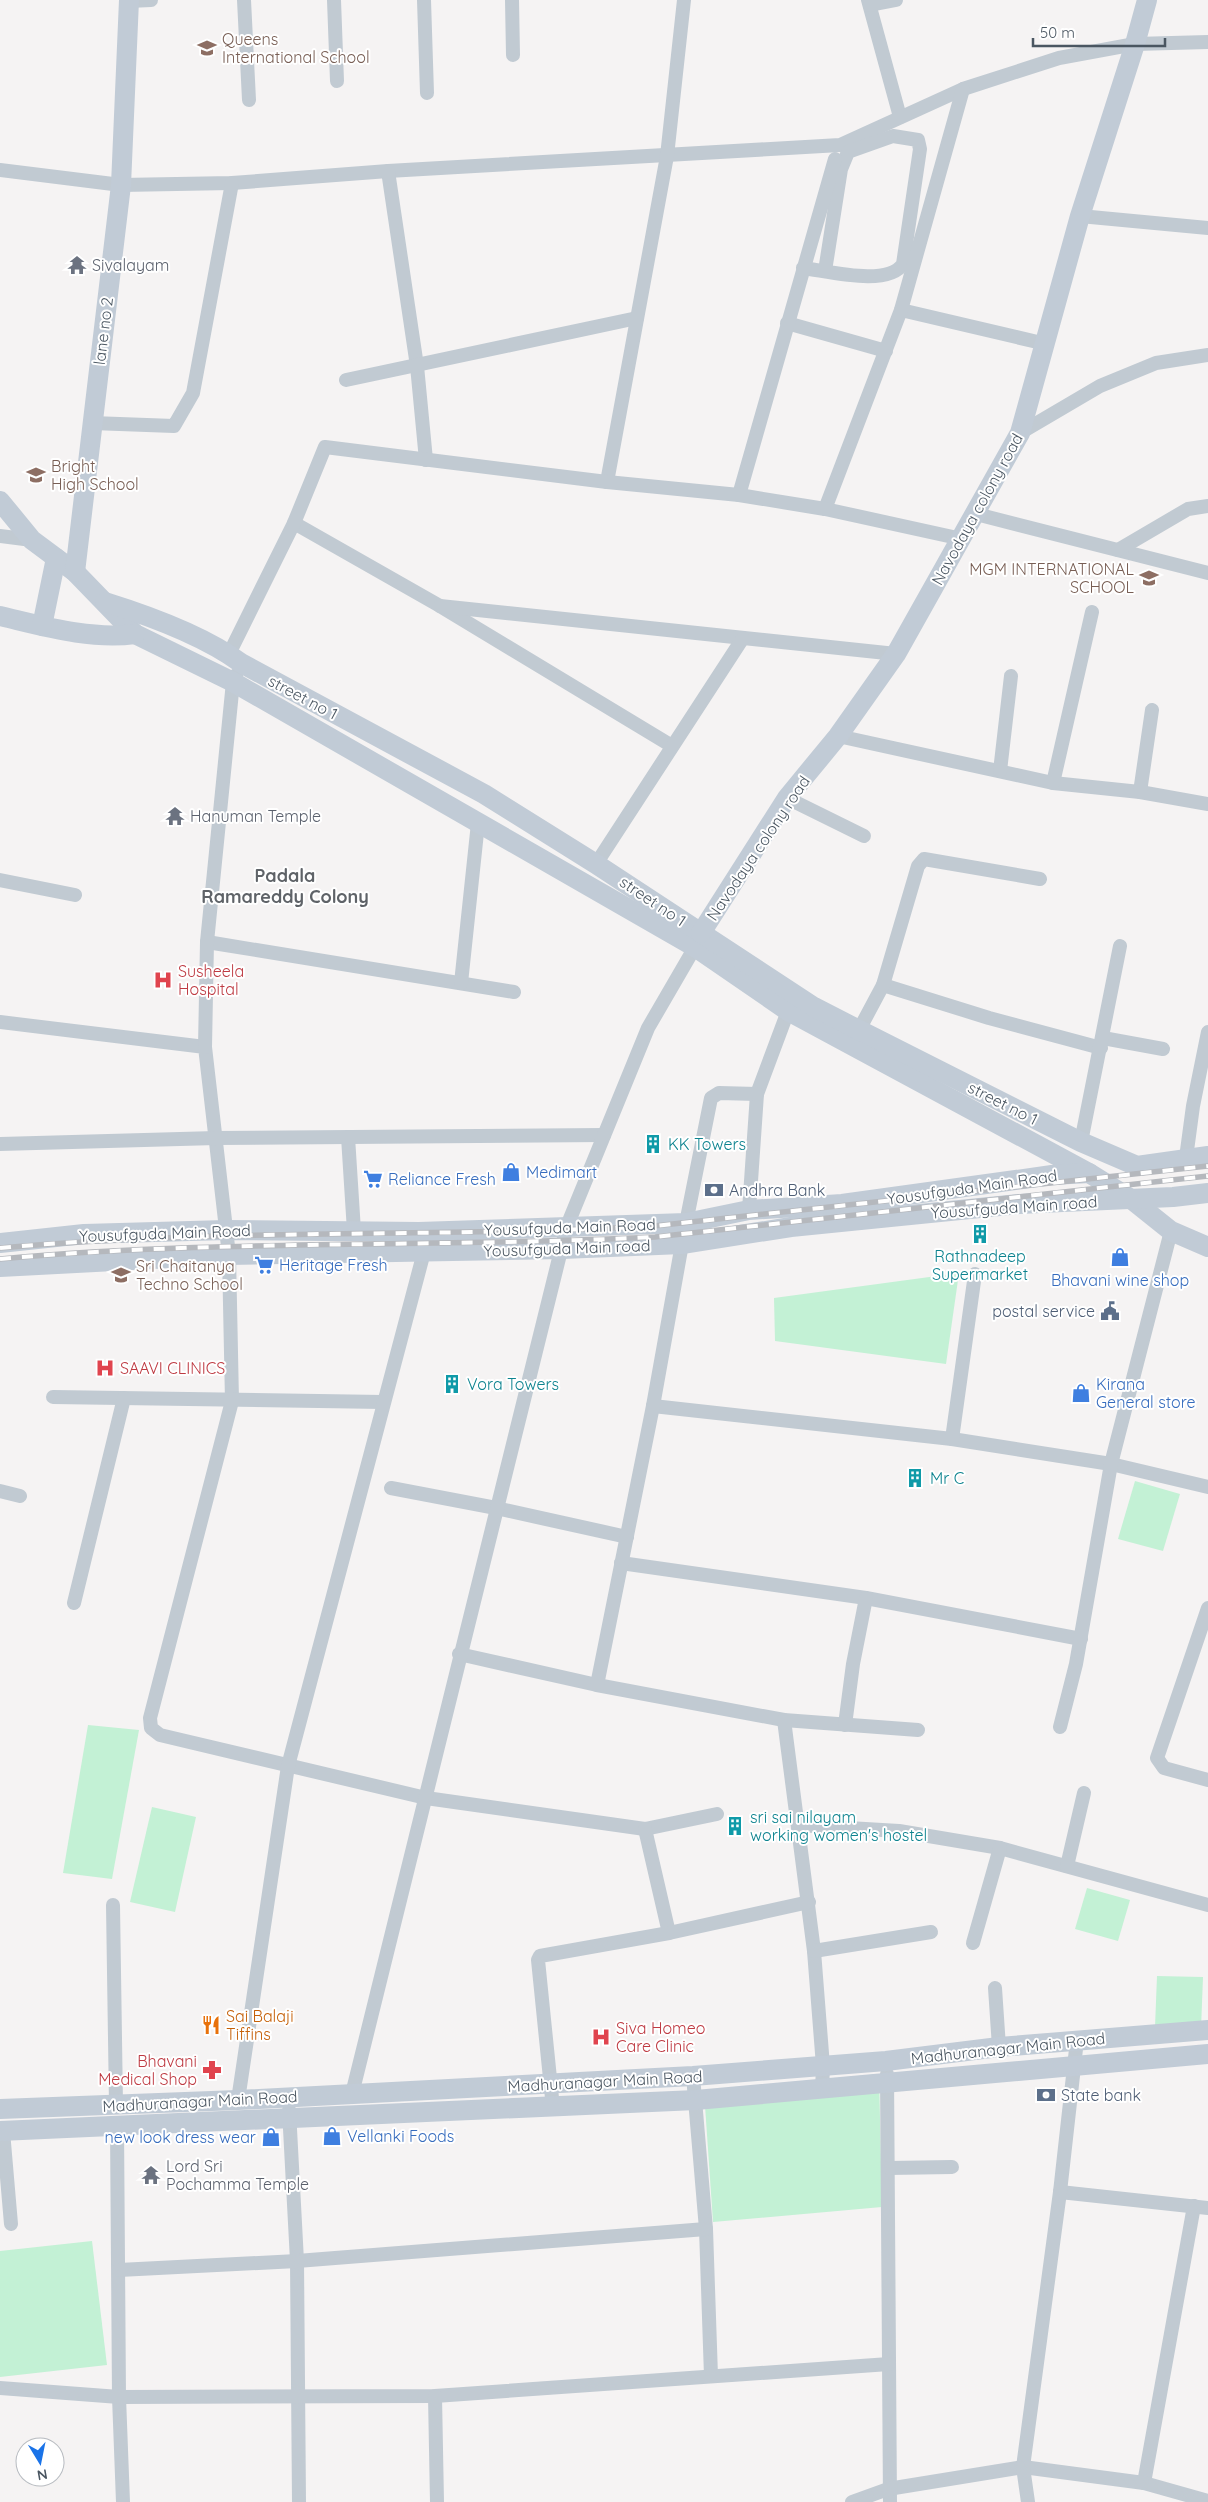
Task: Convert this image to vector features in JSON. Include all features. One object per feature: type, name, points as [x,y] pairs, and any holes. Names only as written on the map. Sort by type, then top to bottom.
[{"type":"main road","name":"lane no 2","points":[[74,572],[121,185],[129,0]]},
{"type":"main road","name":"Navodaya colony road","points":[[698,940],[787,798],[838,736],[896,654],[1020,433],[1080,216],[1135,44],[1146,0]]},
{"type":"main road","name":"street no 1","points":[[0,501],[32,540],[74,572],[134,634],[233,682],[478,823],[698,940],[830,1024],[1089,1173],[1131,1199],[1172,1231],[1208,1247]]},
{"type":"main road","points":[[42,626],[56,558]]},
{"type":"main road","name":"street no 1","points":[[105,602],[146,614],[235,658],[484,794],[596,864],[698,940],[788,1011],[830,1024],[859,1030],[1081,1142],[1137,1166]]},
{"type":"main road","points":[[0,616],[42,626],[118,636],[134,634],[146,614]]},
{"type":"main road","points":[[1137,1166],[1208,1156]]},
{"type":"main road","name":"Yousufguda Main Road","points":[[0,1243],[84,1234],[226,1230],[420,1232],[686,1223],[749,1210],[842,1204],[1137,1166]]},
{"type":"main road","points":[[1131,1199],[1208,1193]]},
{"type":"main road","name":"Yousufguda Main road","points":[[0,1267],[230,1256],[562,1249],[682,1244],[791,1228],[970,1209],[1079,1200],[1131,1199]]},
{"type":"main road","name":"Madhuranagar Main Road","points":[[0,2109],[238,2100],[289,2096],[552,2085],[692,2076],[886,2061],[999,2047],[1208,2030]]},
{"type":"main road","name":"Madhuranagar Main Road","points":[[2,2131],[553,2108],[696,2100],[1208,2054]]},
{"type":"street","points":[[129,0],[151,0]]},
{"type":"street","points":[[244,0],[249,100]]},
{"type":"street","points":[[334,0],[337,81]]},
{"type":"street","points":[[424,0],[427,93]]},
{"type":"street","points":[[512,0],[513,55]]},
{"type":"street","points":[[607,482],[667,156],[684,0]]},
{"type":"street","points":[[896,0],[869,2],[900,118]]},
{"type":"street","points":[[0,170],[121,185],[232,183],[388,171],[840,145],[963,89],[1059,58],[1135,44],[1208,42]]},
{"type":"street","points":[[826,509],[901,310],[963,89]]},
{"type":"street","points":[[803,268],[825,271],[869,276],[888,275],[898,271],[903,264],[906,245],[920,148],[918,140],[893,136],[848,152],[841,169],[825,271]]},
{"type":"street","points":[[739,494],[840,145]]},
{"type":"street","points":[[388,171],[417,366],[426,460]]},
{"type":"street","points":[[92,423],[174,426],[193,393],[232,183]]},
{"type":"street","points":[[1080,216],[1208,228]]},
{"type":"street","points":[[901,310],[1046,344]]},
{"type":"street","points":[[346,380],[637,318]]},
{"type":"street","points":[[787,323],[886,351]]},
{"type":"street","points":[[1020,433],[1100,386],[1156,363],[1208,355]]},
{"type":"street","points":[[717,1814],[645,1829],[426,1798],[160,1735],[151,1728],[150,1718],[232,1401],[230,1256],[205,1047],[207,942],[235,658],[294,523],[324,447],[607,482],[739,494],[826,509],[962,539]]},
{"type":"street","points":[[1118,550],[1188,509],[1208,506]]},
{"type":"street","points":[[976,514],[1208,573]]},
{"type":"street","points":[[294,523],[440,606],[672,746]]},
{"type":"street","points":[[0,536],[32,540]]},
{"type":"street","points":[[440,606],[896,654]]},
{"type":"street","points":[[1052,782],[1092,612]]},
{"type":"street","points":[[596,864],[743,638]]},
{"type":"street","points":[[1000,771],[1012,676]]},
{"type":"street","points":[[1140,792],[1152,710]]},
{"type":"street","points":[[838,736],[1052,782],[1140,792],[1208,804]]},
{"type":"street","points":[[787,798],[864,836]]},
{"type":"street","points":[[462,983],[478,823]]},
{"type":"street","points":[[859,1030],[883,985],[918,866],[924,859],[1040,879]]},
{"type":"street","points":[[0,880],[75,895]]},
{"type":"street","points":[[352,2094],[567,1226],[648,1028],[698,940]]},
{"type":"street","points":[[207,942],[514,992]]},
{"type":"street","points":[[1081,1142],[1120,946]]},
{"type":"street","points":[[883,985],[989,1018],[1102,1043],[1163,1049]]},
{"type":"street","points":[[749,1210],[757,1094],[788,1011]]},
{"type":"street","points":[[0,1022],[205,1047]]},
{"type":"street","points":[[1186,1158],[1193,1106],[1208,1032]]},
{"type":"street","points":[[686,1223],[711,1098],[719,1093],[757,1094]]},
{"type":"street","points":[[0,1144],[216,1138],[604,1135]]},
{"type":"street","points":[[348,1137],[354,1231]]},
{"type":"street","points":[[1060,1727],[1081,1639],[1111,1464],[1172,1231]]},
{"type":"street","points":[[597,1685],[653,1406],[682,1244]]},
{"type":"street","points":[[238,2100],[288,1766],[424,1252]]},
{"type":"street","points":[[952,1439],[976,1274]]},
{"type":"street","points":[[53,1397],[383,1402]]},
{"type":"street","points":[[74,1603],[124,1398]]},
{"type":"street","points":[[653,1406],[952,1439],[1111,1464],[1208,1487]]},
{"type":"street","points":[[391,1488],[496,1508],[627,1537]]},
{"type":"street","points":[[0,1491],[20,1496]]},
{"type":"street","points":[[621,1563],[866,1598],[1081,1639]]},
{"type":"street","points":[[845,1725],[866,1598]]},
{"type":"street","points":[[1208,1608],[1157,1758],[1164,1768],[1208,1780]]},
{"type":"street","points":[[460,1654],[597,1685],[784,1720],[918,1730]]},
{"type":"street","points":[[784,1720],[809,1902],[823,2066],[822,2090]]},
{"type":"street","points":[[1067,1866],[1084,1793]]},
{"type":"street","points":[[798,1825],[900,1830],[1000,1848],[1208,1905]]},
{"type":"street","points":[[645,1829],[669,1933]]},
{"type":"street","points":[[973,1943],[1000,1848]]},
{"type":"street","points":[[553,2108],[538,1960],[540,1956],[669,1933],[809,1902]]},
{"type":"street","points":[[113,1905],[116,2105]]},
{"type":"street","points":[[814,1952],[931,1932]]},
{"type":"street","points":[[995,1988],[999,2047]]},
{"type":"street","points":[[1028,2502],[1023,2467],[1060,2192],[1077,2040]]},
{"type":"street","points":[[886,2061],[889,2168],[889,2495]]},
{"type":"street","points":[[692,2076],[696,2100],[706,2229],[711,2376]]},
{"type":"street","points":[[289,2096],[297,2261],[299,2502]]},
{"type":"street","points":[[0,2099],[0,2109]]},
{"type":"street","points":[[117,2126],[119,2397],[123,2502]]},
{"type":"street","points":[[2,2131],[11,2224]]},
{"type":"street","points":[[889,2168],[952,2167]]},
{"type":"street","points":[[1060,2192],[1201,2207],[1144,2483]]},
{"type":"street","points":[[119,2270],[297,2261],[706,2229]]},
{"type":"street","points":[[0,2388],[119,2397],[298,2398],[435,2396],[889,2364]]},
{"type":"street","points":[[435,2396],[437,2502]]},
{"type":"street","points":[[852,2502],[1023,2467],[1144,2483],[1208,2500]]},
{"type":"green space","points":[[959,1273],[946,1364],[775,1341],[774,1298]]},
{"type":"green space","points":[[1135,1481],[1180,1494],[1163,1551],[1118,1539]]},
{"type":"green space","points":[[88,1725],[139,1730],[112,1879],[63,1873]]},
{"type":"green space","points":[[152,1807],[196,1817],[175,1912],[130,1902]]},
{"type":"green space","points":[[1087,1888],[1130,1900],[1118,1941],[1075,1929]]},
{"type":"green space","points":[[1157,1976],[1203,1977],[1201,2029],[1155,2027]]},
{"type":"green space","points":[[879,2074],[882,2207],[713,2222],[704,2091]]},
{"type":"green space","points":[[92,2241],[107,2365],[0,2377],[0,2251]]},
{"type":"railway","points":[[0,1248],[82,1242],[245,1235],[491,1232],[654,1226],[1208,1166]]},
{"type":"railway","points":[[0,1259],[82,1253],[246,1246],[655,1237],[1208,1176]]},
{"type":"place","name":"Queens International School","points":[[207,48]]},
{"type":"place","name":"Sivalayam","points":[[77,265]]},
{"type":"place","name":"Bright High School","points":[[36,475]]},
{"type":"place","name":"MGM INTERNATIONAL SCHOOL","points":[[1149,578]]},
{"type":"place","name":"Hanuman Temple","points":[[175,816]]},
{"type":"place","name":"Susheela Hospital","points":[[163,980]]},
{"type":"place","name":"KK Towers","points":[[653,1144]]},
{"type":"place","name":"Medimart","points":[[511,1172]]},
{"type":"place","name":"Reliance Fresh","points":[[373,1179]]},
{"type":"place","name":"Andhra Bank","points":[[714,1190]]},
{"type":"place","name":"Rathnadeep Supermarket","points":[[980,1234]]},
{"type":"place","name":"Bhavani wine shop","points":[[1120,1257]]},
{"type":"place","name":"Heritage Fresh","points":[[264,1265]]},
{"type":"place","name":"Sri Chaitanya Techno School","points":[[121,1275]]},
{"type":"place","name":"postal service","points":[[1110,1311]]},
{"type":"place","name":"SAAVI CLINICS","points":[[105,1368]]},
{"type":"place","name":"Vora Towers","points":[[452,1384]]},
{"type":"place","name":"Kirana General store","points":[[1081,1393]]},
{"type":"place","name":"Mr C","points":[[915,1478]]},
{"type":"place","name":"sri sai nilayam working women's hostel","points":[[735,1826]]},
{"type":"place","name":"Sai Balaji Tiffins","points":[[211,2025]]},
{"type":"place","name":"Siva Homeo Care Clinic","points":[[601,2037]]},
{"type":"place","name":"Bhavani Medical Shop","points":[[212,2070]]},
{"type":"place","name":"State bank","points":[[1046,2095]]},
{"type":"place","name":"Vellanki Foods","points":[[332,2136]]},
{"type":"place","name":"new look dress wear","points":[[271,2137]]},
{"type":"place","name":"Lord Sri Pochamma Temple","points":[[151,2175]]},
{"type":"district","name":"Padala Ramareddy Colony","points":[[285,886]]}]
